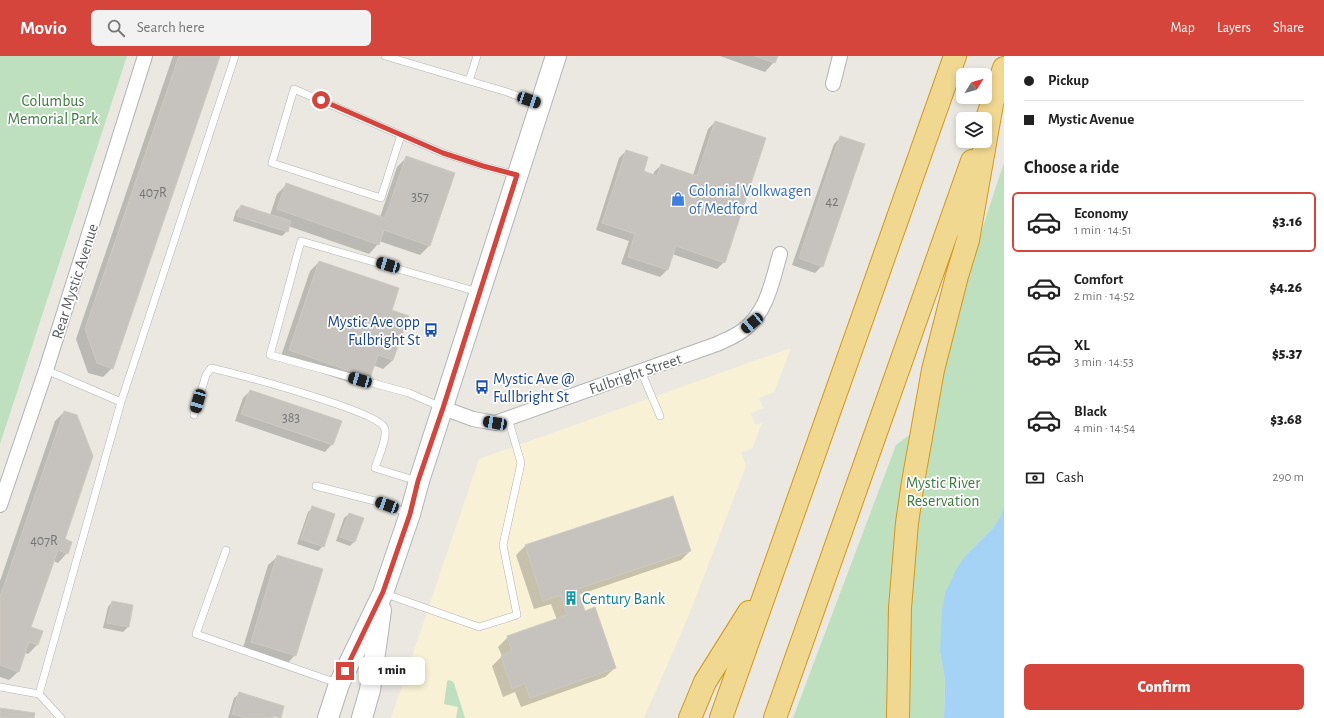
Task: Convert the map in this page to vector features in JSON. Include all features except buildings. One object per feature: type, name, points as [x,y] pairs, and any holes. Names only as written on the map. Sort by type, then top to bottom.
[{"type":"highway","points":[[721,718],[955,56]]},
{"type":"highway","points":[[988,112],[1004,68]]},
{"type":"highway","points":[[775,718],[976,148]]},
{"type":"highway","points":[[898,718],[901,602],[913,482],[933,370],[968,240],[982,148]]},
{"type":"highway","points":[[690,718],[706,682],[771,577]]},
{"type":"main road","points":[[328,718],[339,684],[383,592],[410,514],[418,481],[443,408],[556,56]]},
{"type":"main road","points":[[362,718],[370,690],[383,592]]},
{"type":"street","name":"Rear Mystic Avenue","points":[[0,505],[46,370],[146,56]]},
{"type":"street","points":[[833,84],[840,56]]},
{"type":"street","name":"Fulbright Street","points":[[443,408],[473,419],[495,423],[717,344],[734,336],[747,327],[757,317],[766,300],[780,254]]},
{"type":"lane","points":[[39,694],[121,402],[235,56]]},
{"type":"lane","points":[[385,56],[540,104]]},
{"type":"lane","points":[[469,81],[477,56]]},
{"type":"lane","points":[[402,135],[381,198],[272,163],[294,89],[402,135],[443,153],[517,175]]},
{"type":"lane","points":[[443,408],[409,394],[270,355],[301,240],[480,292]]},
{"type":"lane","points":[[194,415],[206,375],[211,368],[240,374],[357,410],[380,422],[385,428],[385,439],[375,468],[418,481]]},
{"type":"lane","points":[[46,370],[121,402]]},
{"type":"lane","points":[[641,371],[660,416]]},
{"type":"lane","points":[[383,592],[479,628],[517,615],[503,545],[521,463],[508,418]]},
{"type":"lane","points":[[316,486],[375,501],[410,514]]},
{"type":"lane","points":[[226,550],[196,634],[339,684]]},
{"type":"lane","points":[[0,687],[39,694],[61,718]]},
{"type":"shaded area","points":[[791,348],[774,392],[759,398],[763,408],[751,413],[755,425],[762,423],[752,449],[741,452],[746,466],[689,615],[644,718],[391,718],[479,459]]},
{"type":"green space","name":"Columbus Memorial Park","points":[[0,56],[127,56],[0,444]]},
{"type":"green space","name":"Mystic River Reservation","points":[[1004,163],[1004,506],[1000,517],[993,528],[967,554],[940,652],[945,681],[944,718],[793,718],[896,445],[932,418],[965,289],[983,226]]},
{"type":"green space","points":[[448,680],[454,683],[465,718],[456,718],[458,707],[444,704]]},
{"type":"water","points":[[1004,506],[1004,718],[944,718],[945,681],[940,652],[942,610],[945,593],[958,566],[967,554],[993,528],[1000,517]]},
{"type":"place","name":"Colonial Volkwagen of Medford","points":[[678,199]]},
{"type":"place","name":"Mystic Ave opp Fulbright St","points":[[431,330]]},
{"type":"place","name":"Mystic Ave @ Fullbright St","points":[[482,387]]},
{"type":"place","name":"Century Bank","points":[[571,598]]},
{"type":"route","points":[[321,100],[443,153],[517,175],[443,408],[418,481],[410,514],[388,579],[345,671]]}]
